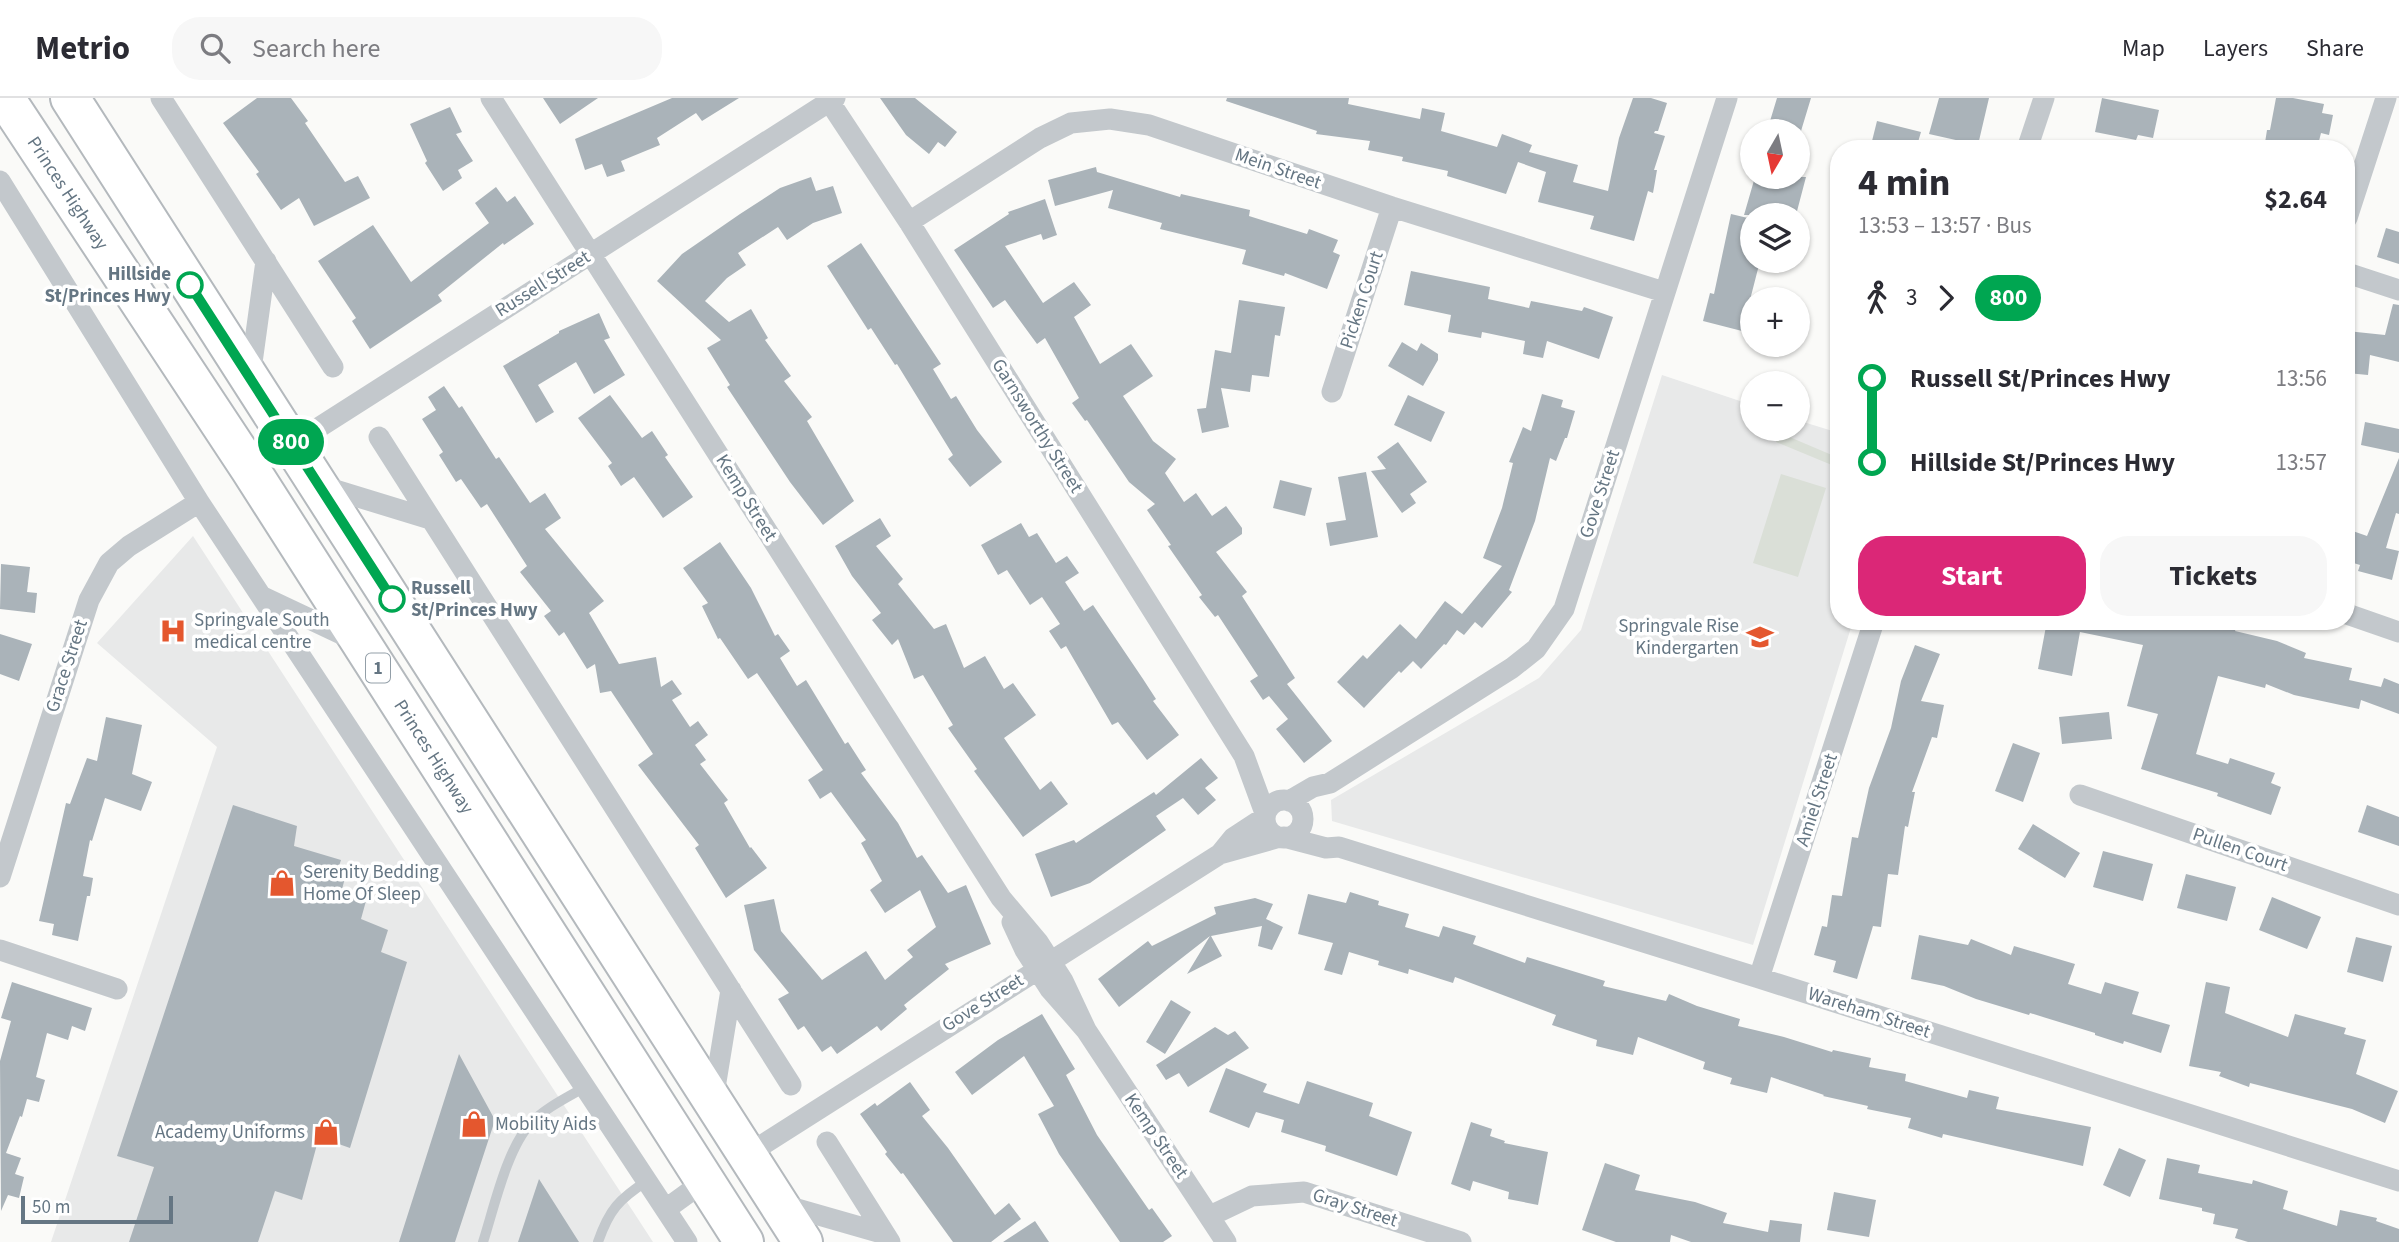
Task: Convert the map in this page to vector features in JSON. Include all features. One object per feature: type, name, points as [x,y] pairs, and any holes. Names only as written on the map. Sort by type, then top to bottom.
[{"type":"highway","name":"Princes Highway","points":[[5,98],[250,469],[744,1242]]},
{"type":"highway","points":[[71,98],[803,1242]]},
{"type":"highway","points":[[706,1180],[748,1154]]},
{"type":"street","points":[[161,98],[333,367]]},
{"type":"street","name":"Kemp Street","points":[[491,98],[1001,898],[1025,950],[1063,981],[1086,1030],[1226,1242]]},
{"type":"street","name":"Gove Street","points":[[1295,809],[1313,787],[1330,783],[1512,668],[1541,643],[1564,609],[1727,98]]},
{"type":"street","points":[[2031,140],[2044,98]]},
{"type":"street","points":[[2355,193],[2386,98]]},
{"type":"street","name":"Russell Street","points":[[250,469],[591,254],[830,99]]},
{"type":"street","name":"Garnsworthy Street","points":[[830,99],[1244,755],[1295,809]]},
{"type":"street","name":"Mein Street","points":[[909,222],[1040,138],[1071,123],[1110,119],[1149,125],[1392,208],[1664,292]]},
{"type":"street","points":[[0,181],[200,502],[687,1242]]},
{"type":"street","name":"Picken Court","points":[[1332,392],[1392,208]]},
{"type":"street","points":[[250,377],[266,261]]},
{"type":"street","points":[[2355,276],[2399,290]]},
{"type":"street","points":[[379,437],[791,1085]]},
{"type":"street","points":[[319,485],[430,519]]},
{"type":"street","name":"Grace Street","points":[[0,877],[89,600],[109,562],[129,546],[200,502]]},
{"type":"street","points":[[263,597],[363,644]]},
{"type":"street","points":[[2355,617],[2399,632]]},
{"type":"street","name":"Amiel Street","points":[[1759,978],[1871,630]]},
{"type":"street","name":"Garnsworthy Street","points":[[1244,755],[1265,815]]},
{"type":"street","name":"Pullen Court","points":[[2080,794],[2399,905]]},
{"type":"street","points":[[1274,802],[1295,809],[1298,831],[1282,837],[1267,828],[1265,815],[1274,802]]},
{"type":"street","name":"Wareham Street","points":[[1295,809],[1311,828],[1339,847],[2399,1181]]},
{"type":"street","name":"Gove Street","points":[[1220,854],[1233,838],[1265,815]]},
{"type":"street","name":"Gove Street","points":[[748,1154],[1220,854],[1282,837]]},
{"type":"street","name":"Wareham Street","points":[[1282,837],[1326,848],[1339,847]]},
{"type":"street","points":[[0,950],[117,989]]},
{"type":"street","points":[[713,1100],[731,990]]},
{"type":"street","points":[[827,1142],[888,1238]]},
{"type":"street","points":[[666,1209],[706,1180]]},
{"type":"street","name":"Gray Street","points":[[1210,1216],[1252,1196],[1304,1192],[1461,1242]]},
{"type":"street","points":[[779,1204],[888,1238]]},
{"type":"lane","points":[[483,1242],[513,1151],[523,1133],[533,1121],[585,1087]]},
{"type":"lane","points":[[598,1242],[611,1210],[620,1199],[647,1181]]},
{"type":"shaded area","points":[[1662,375],[1740,401],[1740,441],[1810,441],[1810,424],[1830,430],[1830,630],[1850,630],[1753,945],[1332,821],[1331,800],[1539,678],[1581,630]]},
{"type":"shaded area","points":[[1799,441],[1830,454],[1830,464],[1776,442]]},
{"type":"shaded area","points":[[1781,474],[1826,488],[1798,577],[1753,563]]},
{"type":"shaded area","points":[[193,536],[653,1242],[51,1242],[217,747],[97,643]]},
{"type":"building","points":[[257,98],[291,98],[345,182],[358,176],[370,198],[314,226],[299,198],[281,210],[256,174],[259,172],[223,123]]},
{"type":"building","points":[[543,98],[598,98],[560,124]]},
{"type":"building","points":[[672,98],[739,98],[702,121],[696,113],[657,138],[660,145],[621,161],[625,171],[607,177],[602,164],[585,170],[575,139]]},
{"type":"building","points":[[880,98],[915,98],[957,132],[945,147],[938,142],[929,154],[906,135]]},
{"type":"building","points":[[1227,98],[1349,98],[1348,104],[1420,119],[1422,108],[1445,113],[1441,131],[1497,147],[1502,134],[1532,145],[1529,152],[1578,165],[1573,182],[1608,191],[1619,138],[1633,98],[1651,98],[1667,103],[1658,131],[1654,133],[1665,136],[1654,170],[1657,170],[1653,193],[1648,191],[1634,241],[1590,229],[1594,216],[1538,202],[1546,172],[1518,162],[1506,194],[1447,176],[1448,171],[1402,161],[1403,157],[1368,150],[1370,141],[1316,134],[1317,131],[1226,101]]},
{"type":"building","points":[[1777,98],[1811,98],[1805,119],[1771,119]]},
{"type":"building","points":[[1939,98],[1989,98],[1979,140],[1956,140],[1929,134]]},
{"type":"building","points":[[2102,98],[2159,110],[2153,138],[2138,135],[2136,140],[2095,132]]},
{"type":"building","points":[[2276,98],[2293,98],[2324,104],[2322,113],[2333,115],[2329,135],[2321,133],[2319,140],[2265,140],[2267,130],[2270,130]]},
{"type":"building","points":[[450,107],[462,132],[456,134],[473,161],[458,170],[462,178],[443,191],[425,163],[427,161],[410,124]]},
{"type":"building","points":[[1877,121],[1921,132],[1919,140],[1872,140]]},
{"type":"building","points":[[1096,167],[1097,172],[1180,197],[1181,194],[1250,210],[1249,216],[1307,234],[1309,229],[1338,240],[1333,252],[1340,255],[1327,289],[1285,273],[1284,276],[1242,264],[1246,250],[1160,229],[1162,223],[1108,208],[1113,190],[1055,206],[1048,180]]},
{"type":"building","points":[[811,177],[816,191],[833,186],[842,213],[813,223],[787,240],[778,227],[738,253],[746,265],[727,278],[705,301],[729,322],[751,309],[768,338],[765,340],[791,376],[784,381],[812,417],[807,421],[854,501],[823,525],[790,482],[727,387],[730,385],[707,348],[721,340],[657,281],[682,254],[740,214],[780,188]]},
{"type":"building","points":[[496,187],[507,202],[515,196],[534,224],[504,245],[503,243],[438,295],[442,301],[370,349],[352,321],[356,318],[318,261],[373,225],[411,282],[489,223],[475,203]]},
{"type":"building","points":[[1752,189],[1803,189],[1799,203],[1747,203]]},
{"type":"building","points":[[1045,199],[1057,235],[1043,240],[1041,234],[1005,246],[1043,303],[1074,282],[1091,305],[1074,317],[1100,364],[1131,344],[1153,376],[1123,396],[1153,441],[1176,459],[1165,473],[1184,502],[1196,493],[1212,516],[1226,506],[1242,528],[1242,534],[1216,552],[1247,592],[1242,596],[1295,678],[1287,684],[1332,741],[1304,763],[1276,729],[1288,719],[1269,696],[1263,700],[1250,681],[1258,676],[1218,615],[1215,617],[1199,597],[1202,595],[1147,510],[1155,504],[1129,482],[1087,420],[1085,421],[1072,403],[1079,398],[1045,338],[1037,344],[1005,300],[993,308],[954,250],[1009,214],[1008,212]]},
{"type":"building","points":[[1731,214],[1740,216],[1740,273],[1757,273],[1753,287],[1740,287],[1740,330],[1703,321],[1710,293],[1714,294]]},
{"type":"building","points":[[2386,228],[2399,232],[2399,264],[2377,257]]},
{"type":"building","points":[[861,243],[941,364],[933,369],[951,399],[956,396],[977,430],[1002,462],[970,487],[948,459],[953,455],[897,364],[895,365],[871,328],[868,330],[827,266]]},
{"type":"building","points":[[1411,271],[1490,287],[1488,299],[1529,308],[1531,301],[1582,311],[1584,307],[1613,317],[1599,359],[1547,341],[1543,358],[1523,354],[1525,341],[1482,332],[1481,338],[1448,332],[1451,315],[1404,305]]},
{"type":"building","points":[[1239,300],[1285,307],[1280,336],[1275,335],[1269,377],[1252,375],[1250,392],[1221,388],[1229,427],[1202,433],[1197,409],[1206,408],[1215,350],[1231,353]]},
{"type":"building","points":[[2393,304],[2399,305],[2399,362],[2370,355],[2368,375],[2355,374],[2355,332],[2385,335]]},
{"type":"building","points":[[599,313],[610,338],[604,340],[625,375],[594,394],[576,362],[538,385],[554,412],[536,423],[503,366],[559,331]]},
{"type":"building","points":[[1402,342],[1417,351],[1421,343],[1438,354],[1438,360],[1423,386],[1388,366]]},
{"type":"building","points":[[444,386],[459,408],[462,406],[496,459],[499,457],[530,503],[545,493],[561,518],[545,529],[604,601],[589,613],[619,664],[656,657],[661,687],[672,680],[682,694],[672,700],[690,727],[698,721],[708,735],[695,745],[706,760],[700,764],[728,800],[724,803],[750,848],[767,868],[726,898],[695,848],[699,845],[638,765],[653,754],[611,691],[600,693],[595,664],[587,669],[564,632],[559,636],[544,616],[551,611],[520,572],[527,566],[487,504],[481,508],[461,479],[456,482],[439,455],[443,452],[422,419],[436,410],[428,397]]},
{"type":"building","points":[[1542,394],[1563,400],[1561,407],[1575,411],[1567,438],[1556,461],[1550,458],[1535,521],[1509,590],[1512,592],[1482,628],[1475,622],[1464,635],[1457,630],[1421,669],[1413,661],[1401,673],[1399,671],[1364,708],[1337,682],[1363,655],[1367,659],[1400,624],[1416,639],[1445,601],[1462,614],[1502,566],[1483,558],[1502,508],[1513,463],[1509,462],[1523,427],[1531,431]]},
{"type":"building","points":[[610,395],[642,438],[652,431],[668,455],[665,457],[693,497],[663,518],[634,477],[621,486],[608,466],[612,463],[578,418]]},
{"type":"building","points":[[1408,395],[1445,412],[1431,442],[1394,425]]},
{"type":"building","points":[[2365,422],[2399,429],[2399,453],[2361,445]]},
{"type":"building","points":[[1398,442],[1427,482],[1410,494],[1416,503],[1402,513],[1371,471],[1386,469],[1377,457]]},
{"type":"building","points":[[2399,458],[2399,514],[2396,513],[2386,548],[2399,551],[2392,580],[2358,571],[2360,565],[2355,563],[2355,532],[2367,536]]},
{"type":"building","points":[[1366,472],[1378,537],[1330,546],[1326,523],[1346,520],[1338,477]]},
{"type":"building","points":[[1280,480],[1312,488],[1305,516],[1273,508]]},
{"type":"building","points":[[880,518],[891,536],[876,546],[903,579],[898,584],[934,629],[946,624],[964,668],[985,656],[1004,689],[1013,683],[1036,715],[1004,738],[1040,790],[1051,781],[1068,804],[1023,837],[974,771],[977,769],[948,728],[953,725],[923,675],[914,679],[898,639],[892,645],[872,620],[881,613],[852,576],[835,546]]},
{"type":"building","points":[[1021,523],[1029,537],[1037,533],[1056,563],[1067,556],[1079,573],[1065,582],[1084,611],[1093,605],[1156,699],[1153,701],[1179,735],[1147,760],[1118,722],[1112,725],[1066,646],[1061,649],[1049,631],[1060,624],[1042,597],[1030,605],[1007,570],[998,575],[981,545]]},
{"type":"building","points":[[720,542],[751,588],[775,636],[778,634],[790,651],[780,658],[797,686],[806,680],[845,744],[848,742],[866,770],[861,773],[898,823],[917,858],[922,855],[948,893],[966,885],[991,944],[945,964],[949,969],[904,1005],[907,1009],[881,1031],[877,1026],[837,1054],[831,1046],[822,1052],[804,1026],[798,1030],[778,999],[789,993],[754,950],[744,905],[774,899],[781,931],[822,980],[866,951],[885,980],[913,957],[907,950],[936,927],[920,890],[885,913],[870,890],[882,881],[861,843],[866,840],[831,792],[820,799],[808,780],[823,770],[757,673],[748,679],[720,638],[718,639],[702,606],[708,603],[683,568]]},
{"type":"building","points":[[1,564],[30,567],[27,592],[37,593],[35,613],[0,609]]},
{"type":"building","points":[[2045,630],[2235,630],[2277,641],[2306,653],[2304,658],[2352,668],[2349,680],[2381,687],[2384,678],[2399,684],[2399,714],[2361,700],[2359,709],[2294,695],[2266,684],[2265,688],[2218,676],[2196,754],[2228,764],[2230,758],[2275,773],[2271,783],[2281,787],[2271,815],[2217,796],[2218,793],[2141,769],[2158,714],[2127,706],[2143,645],[2080,632],[2072,676],[2038,669]]},
{"type":"building","points":[[0,634],[32,644],[19,681],[0,674]]},
{"type":"building","points":[[1915,645],[1940,654],[1921,701],[1944,705],[1937,738],[1932,737],[1912,792],[1915,792],[1908,827],[1905,826],[1898,875],[1888,874],[1881,927],[1873,926],[1857,979],[1833,972],[1836,961],[1814,955],[1822,926],[1827,927],[1832,895],[1842,896],[1852,837],[1858,838],[1869,788],[1891,728],[1901,681]]},
{"type":"building","points":[[2109,712],[2112,739],[2062,744],[2059,717]]},
{"type":"building","points":[[106,717],[142,725],[132,774],[152,782],[141,811],[105,798],[92,841],[90,840],[83,876],[93,878],[78,941],[52,935],[54,924],[39,921],[66,803],[70,804],[87,758],[97,761]]},
{"type":"building","points":[[2013,743],[2040,753],[2023,802],[1995,791]]},
{"type":"building","points":[[1201,758],[1218,778],[1205,788],[1216,800],[1198,815],[1183,798],[1156,816],[1166,830],[1090,883],[1051,897],[1035,854],[1074,840],[1076,843],[1154,792],[1156,795]]},
{"type":"building","points":[[233,805],[297,826],[294,846],[341,860],[336,875],[345,878],[341,893],[366,901],[361,919],[388,930],[381,952],[407,962],[350,1148],[319,1137],[302,1200],[275,1191],[258,1242],[129,1242],[154,1167],[117,1156]]},
{"type":"building","points":[[2367,805],[2399,817],[2399,846],[2358,832]]},
{"type":"building","points":[[2033,824],[2080,853],[2065,878],[2018,849]]},
{"type":"building","points":[[2103,851],[2153,864],[2143,901],[2093,887]]},
{"type":"building","points":[[2186,874],[2236,887],[2227,921],[2177,908]]},
{"type":"building","points":[[1350,892],[1379,901],[1378,905],[1409,914],[1405,927],[1439,937],[1443,926],[1476,936],[1473,944],[1525,963],[1527,957],[1605,981],[1603,986],[1666,1001],[1669,994],[1740,1019],[1738,1026],[1832,1052],[1833,1050],[1871,1058],[1869,1067],[1906,1074],[1905,1081],[1967,1098],[1969,1090],[1999,1097],[1996,1109],[2091,1127],[2083,1166],[1943,1134],[1942,1138],[1908,1128],[1911,1118],[1867,1109],[1868,1106],[1823,1096],[1771,1077],[1767,1093],[1730,1084],[1732,1078],[1703,1069],[1705,1062],[1638,1037],[1633,1055],[1596,1046],[1597,1040],[1552,1025],[1556,1015],[1455,977],[1453,983],[1409,969],[1408,974],[1349,952],[1342,975],[1324,970],[1333,943],[1298,934],[1308,894],[1346,903]]},
{"type":"building","points":[[2272,897],[2321,917],[2307,949],[2259,930]]},
{"type":"building","points":[[1255,898],[1273,904],[1266,919],[1283,927],[1272,950],[1258,946],[1262,926],[1211,936],[1222,956],[1187,974],[1210,936],[1119,1007],[1098,979],[1148,941],[1152,946],[1216,914],[1214,907]]},
{"type":"building","points":[[1919,935],[1968,945],[1971,939],[2011,955],[2014,946],[2075,964],[2068,984],[2101,994],[2105,982],[2139,992],[2132,1014],[2170,1025],[2161,1053],[1976,999],[1944,986],[1911,979]]},
{"type":"building","points":[[2356,937],[2392,946],[2383,982],[2347,972]]},
{"type":"building","points":[[12,982],[92,1008],[85,1031],[72,1026],[68,1040],[47,1033],[36,1077],[45,1080],[39,1102],[27,1099],[6,1153],[21,1158],[15,1174],[24,1177],[19,1198],[8,1195],[1,1211],[0,1061],[11,1021],[1,1018]]},
{"type":"building","points":[[2206,982],[2230,987],[2225,1013],[2288,1037],[2295,1014],[2346,1028],[2344,1034],[2366,1040],[2356,1074],[2398,1091],[2385,1123],[2352,1109],[2250,1083],[2249,1087],[2219,1076],[2221,1072],[2189,1066]]},
{"type":"building","points":[[1171,1000],[1191,1012],[1165,1054],[1146,1042]]},
{"type":"building","points":[[1042,1014],[1075,1069],[1066,1075],[1097,1135],[1149,1210],[1152,1208],[1172,1236],[1163,1242],[1120,1242],[1059,1154],[1038,1114],[1054,1106],[1024,1056],[972,1095],[955,1072],[998,1040]]},
{"type":"building","points":[[1215,1027],[1228,1035],[1235,1031],[1249,1048],[1188,1087],[1179,1073],[1166,1080],[1156,1065]]},
{"type":"building","points":[[459,1054],[495,1120],[455,1242],[399,1242]]},
{"type":"building","points":[[1226,1068],[1267,1084],[1263,1092],[1299,1104],[1307,1081],[1373,1103],[1369,1116],[1412,1132],[1397,1176],[1325,1151],[1326,1146],[1281,1132],[1284,1120],[1256,1112],[1249,1128],[1209,1112]]},
{"type":"building","points":[[910,1082],[930,1110],[922,1116],[995,1215],[1009,1203],[1021,1219],[991,1242],[953,1242],[903,1173],[901,1174],[885,1154],[887,1152],[860,1114],[875,1103],[877,1106]]},
{"type":"building","points":[[1471,1122],[1492,1129],[1490,1136],[1505,1141],[1504,1143],[1548,1152],[1538,1205],[1508,1199],[1509,1192],[1473,1181],[1470,1191],[1451,1184]]},
{"type":"building","points":[[2119,1148],[2146,1160],[2130,1197],[2103,1185]]},
{"type":"building","points":[[2167,1158],[2200,1165],[2198,1173],[2252,1184],[2253,1180],[2288,1191],[2283,1209],[2337,1226],[2340,1210],[2377,1218],[2376,1221],[2399,1229],[2399,1242],[2248,1242],[2235,1238],[2238,1229],[2213,1224],[2215,1214],[2202,1211],[2202,1208],[2159,1199]]},
{"type":"building","points":[[1605,1163],[1640,1175],[1635,1190],[1695,1202],[1727,1213],[1723,1223],[1768,1232],[1770,1220],[1802,1224],[1800,1242],[1691,1242],[1671,1235],[1670,1242],[1616,1242],[1582,1230]]},
{"type":"building","points":[[539,1179],[579,1242],[518,1242]]},
{"type":"building","points":[[1834,1192],[1876,1200],[1869,1237],[1827,1230]]},
{"type":"building","points":[[1035,1221],[1049,1242],[1003,1242]]},
{"type":"bus line","name":"800","points":[[190,285],[392,599]]},
{"type":"place","name":"Hillside St/Princes Hwy","points":[[190,285]]},
{"type":"place","name":"Russell St/Princes Hwy","points":[[392,599]]},
{"type":"place","name":"Springvale South medical centre","points":[[173,631]]},
{"type":"place","name":"Springvale Rise Kindergarten","points":[[1760,637]]},
{"type":"place","name":"Serenity Bedding Home Of Sleep","points":[[282,883]]},
{"type":"place","name":"Mobility Aids","points":[[474,1124]]},
{"type":"place","name":"Academy Uniforms","points":[[326,1132]]}]
